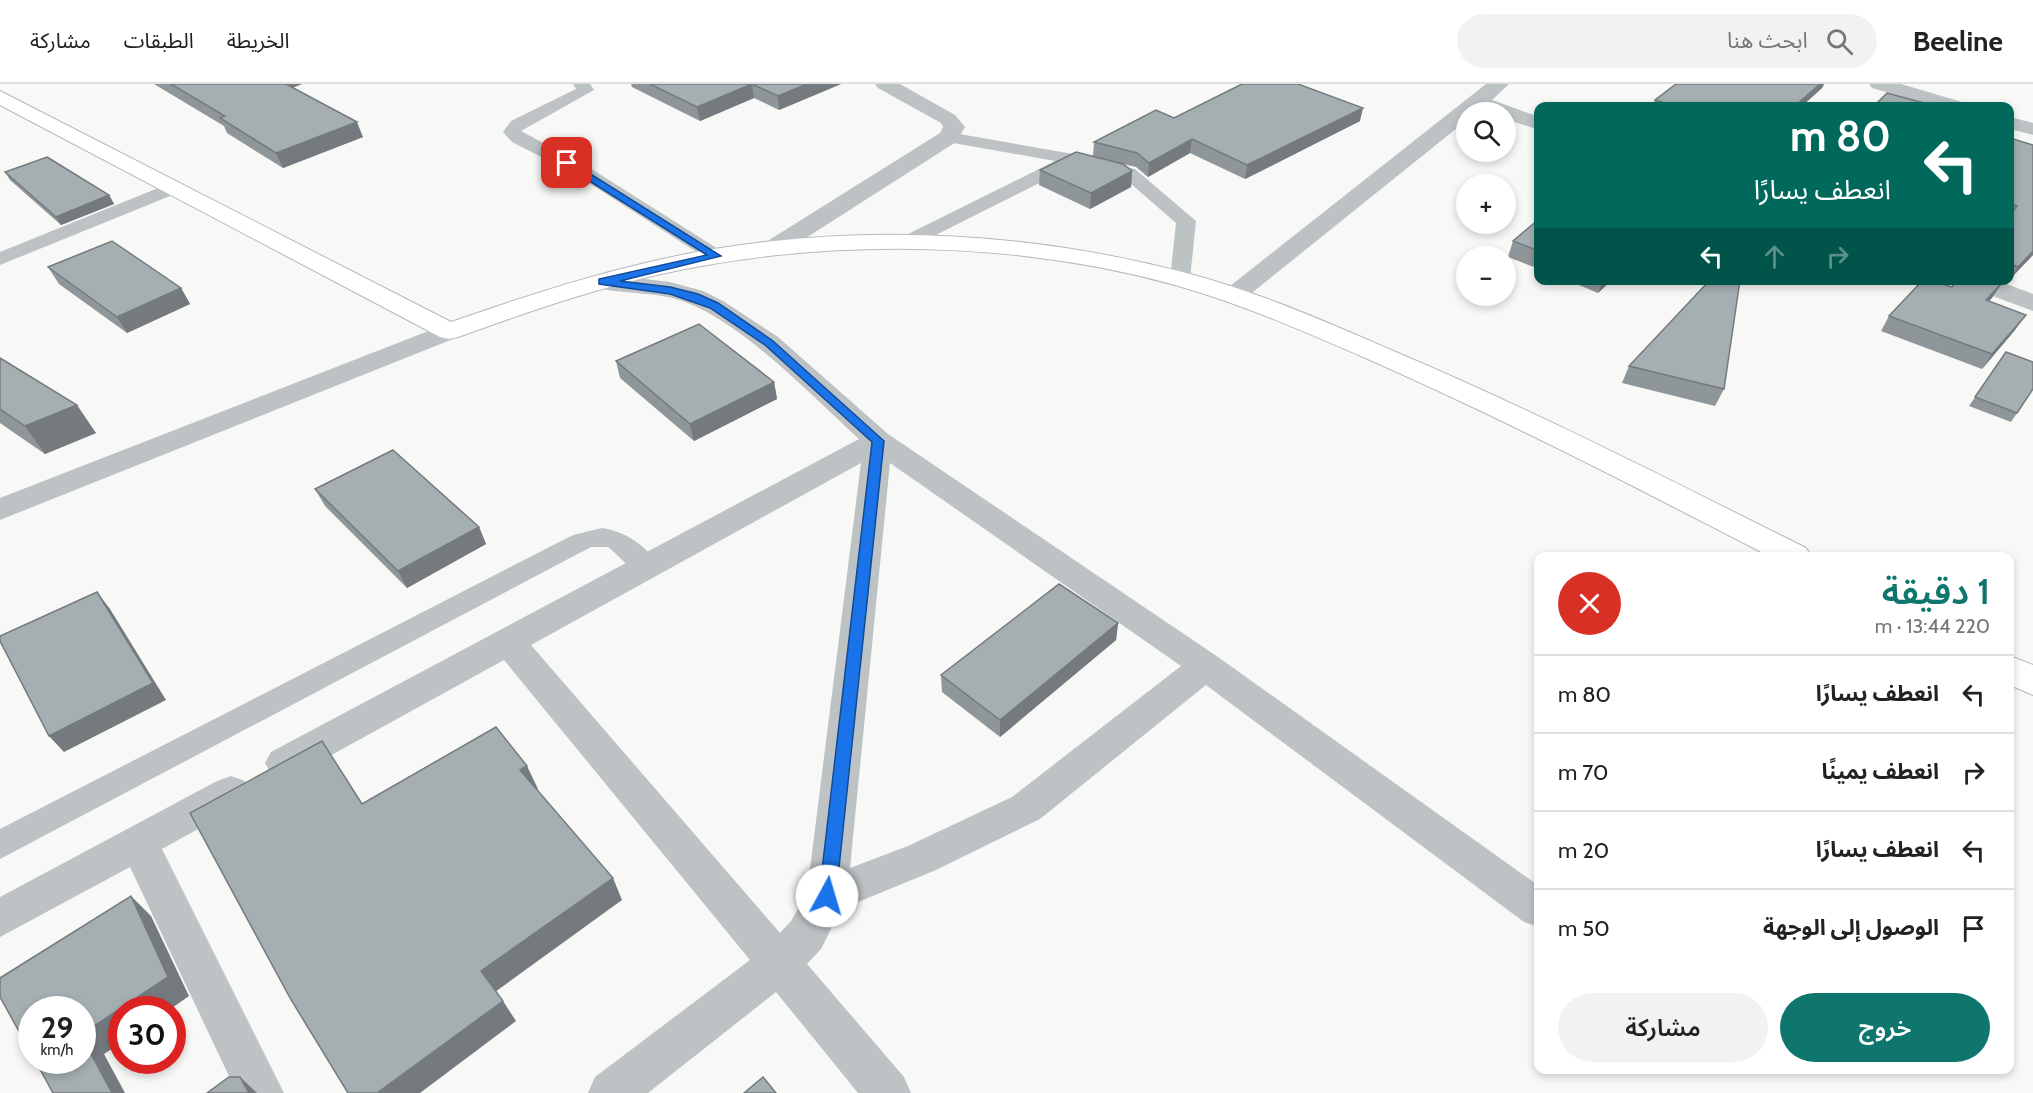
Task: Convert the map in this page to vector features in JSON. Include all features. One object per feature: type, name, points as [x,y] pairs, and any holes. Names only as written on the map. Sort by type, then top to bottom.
[{"type":"main road","points":[[0,97],[448,331],[603,282],[716,256],[775,247],[903,244],[1029,251],[1180,279],[1234,295],[1425,373],[1549,432],[1787,552]]},
{"type":"street","points":[[775,247],[948,137],[954,127],[948,119],[885,84]]},
{"type":"street","points":[[1234,295],[1499,84]]},
{"type":"street","points":[[1879,84],[1941,102]]},
{"type":"street","points":[[1477,101],[1534,122]]},
{"type":"street","points":[[2014,124],[2033,129]]},
{"type":"street","points":[[603,282],[670,290],[694,296],[714,306],[769,343],[878,441],[1206,666],[1534,905]]},
{"type":"street","points":[[1985,285],[2033,303]]},
{"type":"street","points":[[0,510],[448,331]]},
{"type":"street","points":[[0,918],[878,441]]},
{"type":"street","points":[[611,1093],[780,963],[806,935],[827,896],[878,441]]},
{"type":"street","points":[[509,642],[888,1093]]},
{"type":"street","points":[[827,896],[922,858],[1026,808],[1206,666]]},
{"type":"street","points":[[138,842],[261,1093]]},
{"type":"lane","points":[[581,84],[586,90],[517,125],[512,132],[518,138],[584,172],[716,256]]},
{"type":"lane","points":[[948,137],[1073,159],[1129,173],[1186,221],[1180,279]]},
{"type":"lane","points":[[903,244],[1073,159]]},
{"type":"lane","points":[[0,259],[173,188]]},
{"type":"lane","points":[[0,845],[598,534],[612,537],[646,566]]},
{"type":"building","points":[[171,84],[286,84],[357,122],[276,153],[220,118],[225,116]]},
{"type":"building","points":[[650,84],[752,84],[697,107]]},
{"type":"building","points":[[752,84],[807,84],[778,96]]},
{"type":"building","points":[[1242,84],[1298,84],[1363,108],[1247,165],[1192,139],[1149,163],[1137,153],[1094,142],[1156,110],[1174,118]]},
{"type":"building","points":[[1676,84],[1820,84],[1800,102],[1661,102],[1655,100]]},
{"type":"building","points":[[1887,93],[1920,102],[1878,102]]},
{"type":"building","points":[[2014,139],[2033,145],[2033,251],[2018,267],[2014,266],[2014,210],[2017,206],[2014,205]]},
{"type":"building","points":[[1076,152],[1123,164],[1132,171],[1091,193],[1040,170]]},
{"type":"building","points":[[47,157],[109,195],[56,217],[5,172]]},
{"type":"building","points":[[1534,223],[1534,249],[1513,241]]},
{"type":"building","points":[[112,241],[181,288],[117,317],[48,267]]},
{"type":"building","points":[[1705,285],[1739,285],[1724,389],[1629,366]]},
{"type":"building","points":[[1918,285],[1952,287],[1953,285],[2000,285],[1986,300],[2026,315],[1992,354],[1889,316]]},
{"type":"building","points":[[699,324],[774,382],[690,424],[616,361]]},
{"type":"building","points":[[2006,352],[2033,362],[2033,389],[2017,413],[1975,397]]},
{"type":"building","points":[[0,358],[77,405],[25,426],[0,409]]},
{"type":"building","points":[[393,450],[479,527],[398,571],[315,489]]},
{"type":"building","points":[[1059,584],[1118,623],[1000,720],[941,675]]},
{"type":"building","points":[[97,592],[153,683],[49,736],[0,641],[0,636]]},
{"type":"building","points":[[496,727],[527,766],[520,770],[613,878],[481,971],[503,1001],[377,1093],[348,1093],[290,998],[190,813],[322,741],[362,804]]},
{"type":"building","points":[[131,896],[168,977],[139,996],[108,996],[108,1017],[96,1025],[96,996],[18,996],[18,1030],[0,997],[0,978]]},
{"type":"building","points":[[96,1063],[112,1093],[53,1093],[43,1074],[96,1074]]},
{"type":"building","points":[[229,1077],[240,1077],[249,1093],[207,1093]]},
{"type":"building","points":[[763,1077],[776,1093],[744,1093]]},
{"type":"route","points":[[567,163],[716,256],[662,266],[603,282],[670,290],[694,296],[714,306],[769,343],[878,441],[827,896]]}]
